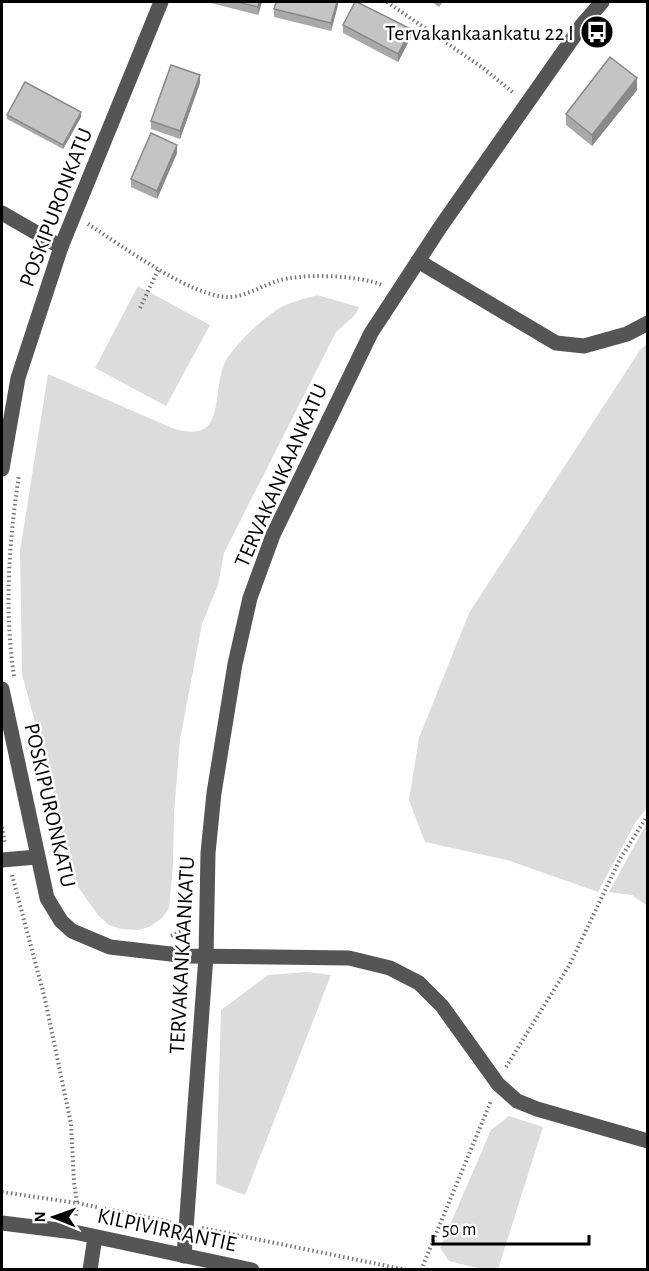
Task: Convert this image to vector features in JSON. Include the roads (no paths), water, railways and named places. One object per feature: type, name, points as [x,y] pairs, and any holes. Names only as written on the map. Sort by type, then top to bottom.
[{"type":"street","name":"POSKIPURONKATU","points":[[2,469],[18,378],[61,247],[161,2]]},
{"type":"street","name":"TERVAKANKAANKATU","points":[[184,1256],[206,956],[208,853],[214,793],[235,664],[250,598],[273,535],[371,333],[418,261],[582,25],[602,2]]},
{"type":"street","points":[[2,213],[61,247]]},
{"type":"street","points":[[418,261],[556,343],[584,346],[627,334],[648,322]]},
{"type":"street","name":"POSKIPURONKATU","points":[[8,687],[37,857],[47,898],[61,921],[72,931],[110,947],[137,951],[206,956],[349,958],[390,968],[419,983],[442,1006],[498,1084],[517,1101],[537,1109],[648,1141]]},
{"type":"street","points":[[5,860],[37,857]]},
{"type":"street","name":"KILPIVIRRANTIE","points":[[2,1223],[74,1232],[252,1269]]},
{"type":"street","points":[[90,1269],[95,1237]]},
{"type":"place","name":"Tervakankaankatu 22 I","points":[[597,32]]}]
